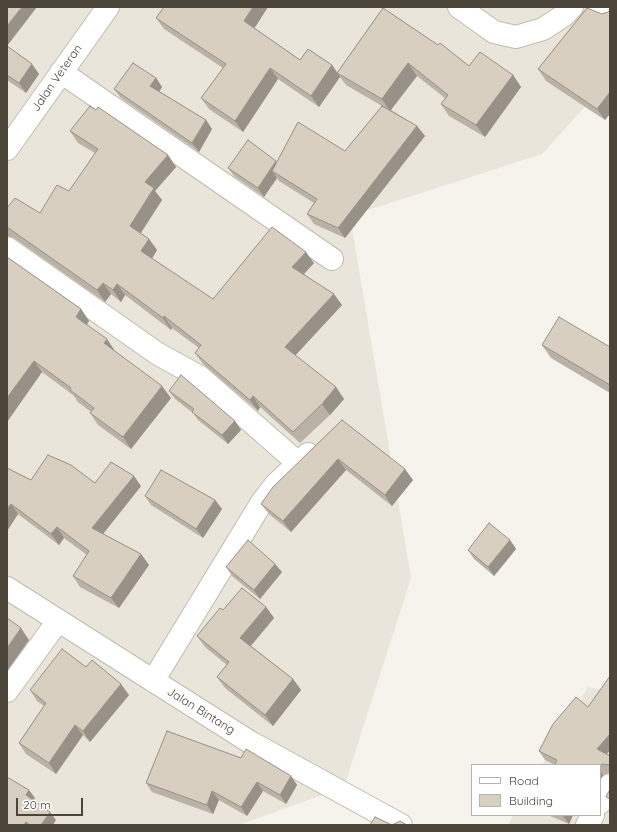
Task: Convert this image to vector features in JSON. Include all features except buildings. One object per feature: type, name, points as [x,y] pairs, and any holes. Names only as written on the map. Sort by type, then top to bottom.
[{"type":"street","name":"Jalan Veteran","points":[[7,149],[108,7]]},
{"type":"street","points":[[459,7],[494,32],[516,36],[543,29],[563,16],[572,7]]},
{"type":"street","points":[[599,7],[610,14]]},
{"type":"street","points":[[61,72],[332,259]]},
{"type":"street","points":[[7,248],[158,354],[200,377],[298,463]]},
{"type":"street","points":[[153,681],[262,502],[276,484],[325,438]]},
{"type":"street","name":"Jalan Bintang","points":[[7,588],[250,742],[401,825]]},
{"type":"street","points":[[7,691],[58,621]]},
{"type":"street","points":[[601,801],[610,785]]},
{"type":"street","points":[[587,825],[592,816]]},
{"type":"shaded area","points":[[7,7],[610,7],[610,79],[542,154],[350,216],[411,578],[344,787],[239,825],[7,825]]},
{"type":"shaded area","points":[[588,687],[610,691],[610,825],[508,825],[512,816],[601,816],[601,764],[543,764]]}]
